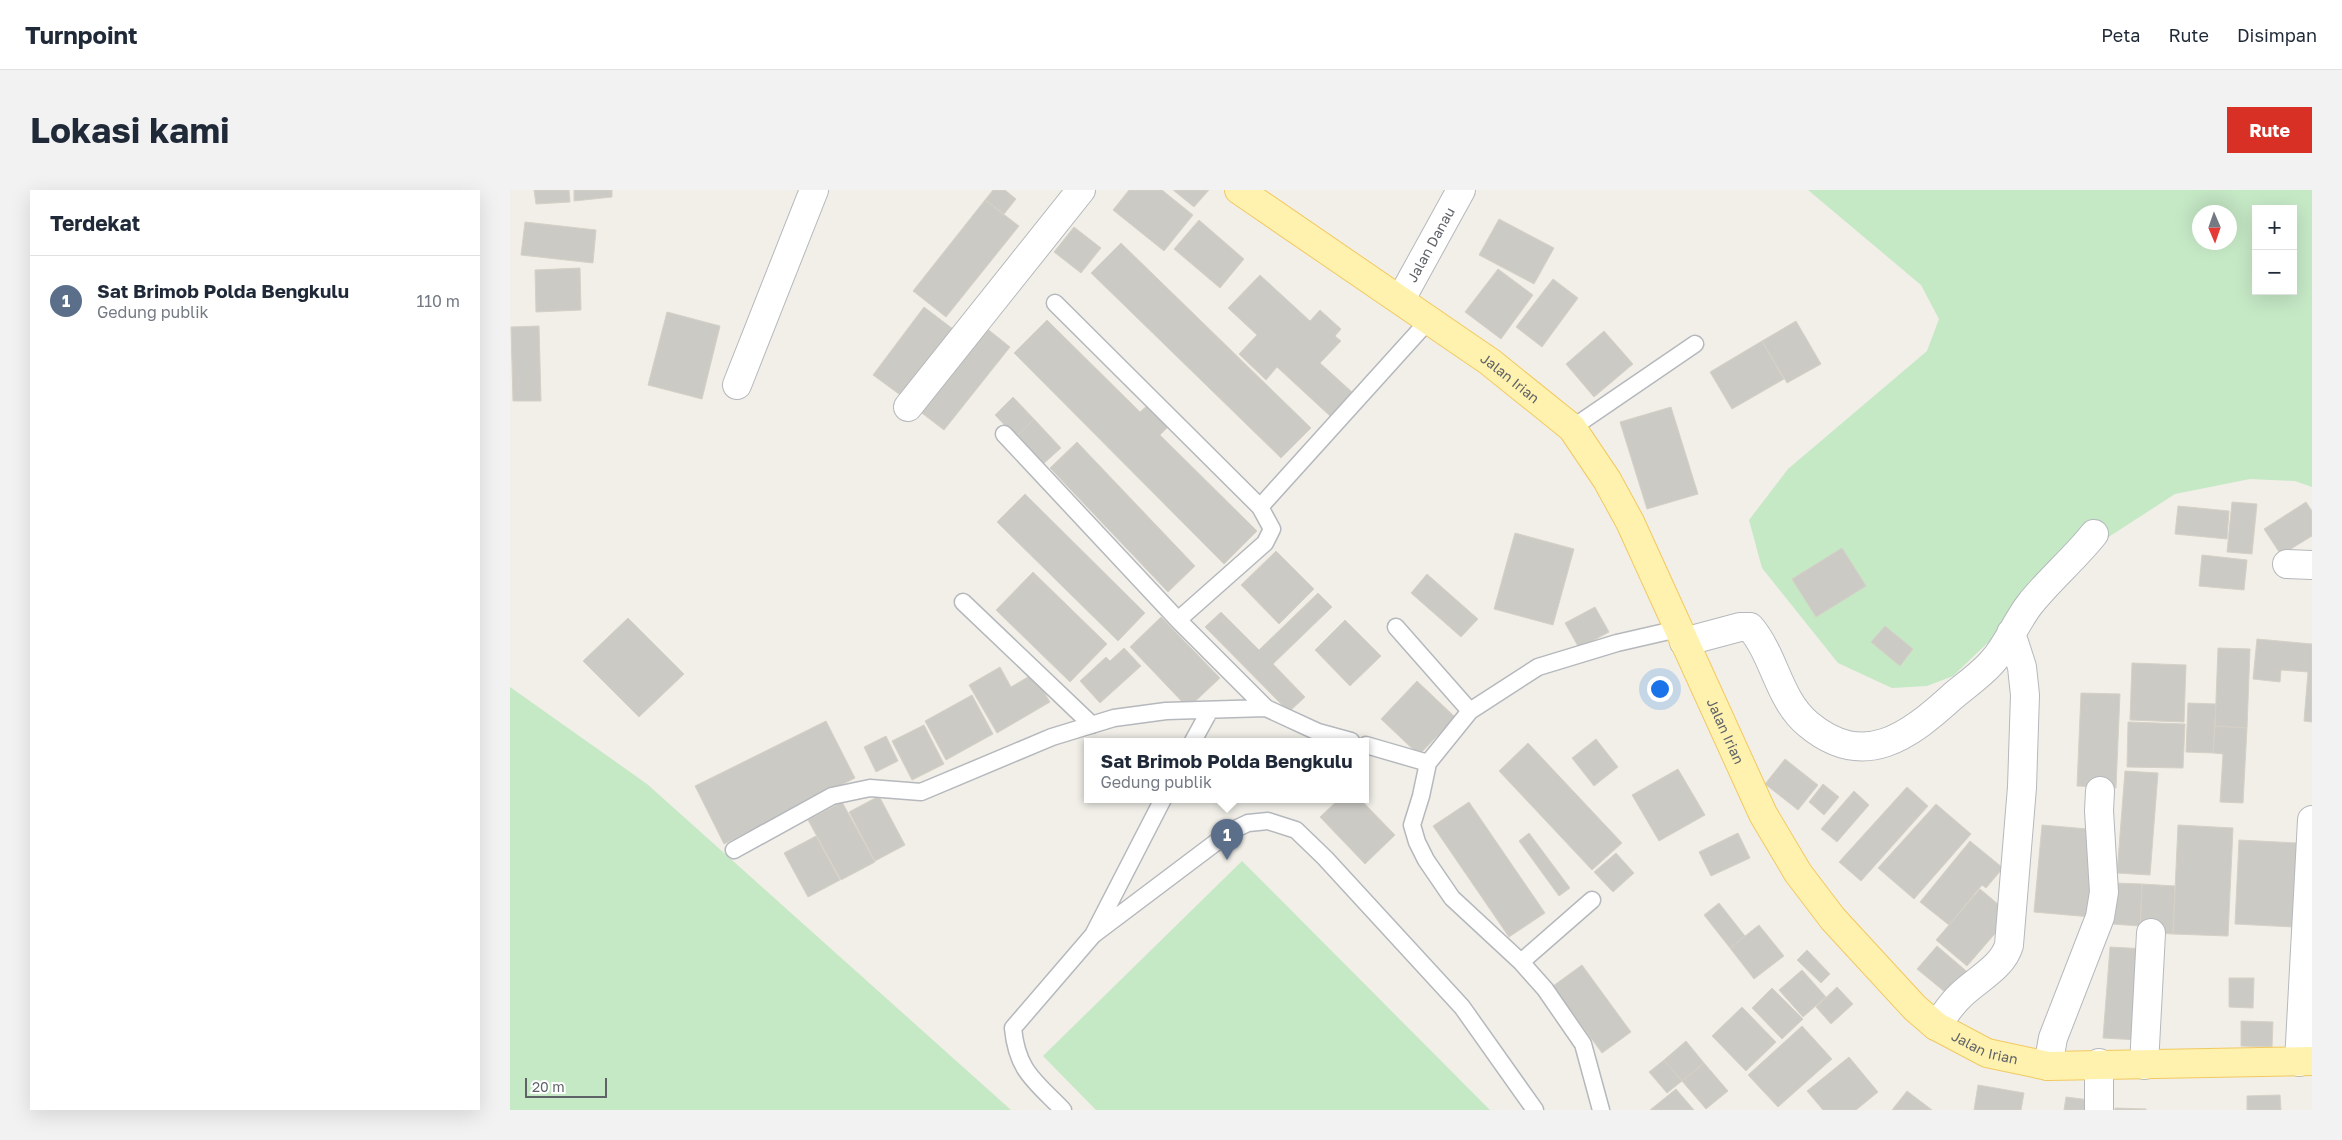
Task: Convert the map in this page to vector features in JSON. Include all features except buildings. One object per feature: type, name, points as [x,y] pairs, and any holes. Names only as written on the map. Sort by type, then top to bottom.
[{"type":"main road","name":"Jalan Irian","points":[[1239,190],[1283,222],[1401,299],[1490,362],[1572,428],[1607,480],[1630,522],[1762,814],[1798,873],[1833,919],[1915,1008],[1936,1026],[1988,1053],[2048,1066],[2099,1063],[2144,1066],[2306,1061]]},
{"type":"street","points":[[737,385],[814,190]]},
{"type":"street","points":[[908,407],[1081,190]]},
{"type":"street","name":"Jalan Danau","points":[[1401,299],[1461,190]]},
{"type":"street","points":[[1681,636],[1750,627],[1754,631],[1787,700],[1808,724],[1830,738],[1849,746],[1886,744],[1921,725],[1993,661],[2030,604],[2077,556],[2094,534]]},
{"type":"street","points":[[1936,1026],[1959,996],[1999,963],[2006,954],[2009,945],[2022,787],[2026,695],[2022,667],[2011,633]]},
{"type":"street","points":[[2048,1066],[2053,1038],[2100,917],[2104,892],[2099,811],[2100,791]]},
{"type":"street","points":[[2306,1061],[2312,820]]},
{"type":"street","points":[[2144,1066],[2151,933]]},
{"type":"street","points":[[2099,1063],[2099,1110]]},
{"type":"lane","points":[[1055,303],[1260,506],[1272,529],[1265,543],[1178,620]]},
{"type":"lane","points":[[1260,506],[1429,320]]},
{"type":"lane","points":[[1572,428],[1695,344]]},
{"type":"lane","points":[[1004,434],[1178,620],[1266,708],[1318,732],[1341,738]]},
{"type":"lane","points":[[962,602],[1092,725]]},
{"type":"lane","points":[[1396,627],[1470,711]]},
{"type":"lane","points":[[1601,1110],[1583,1044],[1545,989],[1521,962],[1452,898],[1416,842],[1412,825],[1428,763],[1470,711],[1538,667],[1617,644],[1681,636]]},
{"type":"lane","points":[[734,850],[832,796],[870,788],[921,792],[1052,737],[1092,725],[1140,714],[1266,708]]},
{"type":"lane","points":[[1195,738],[1209,712]]},
{"type":"lane","points":[[1369,746],[1428,763]]},
{"type":"lane","points":[[1063,1110],[1024,1070],[1015,1049],[1013,1028],[1092,934],[1161,803]]},
{"type":"lane","points":[[1092,934],[1231,831],[1248,823],[1268,821],[1296,830],[1325,858],[1462,1007],[1534,1110]]},
{"type":"lane","points":[[1521,962],[1592,900]]},
{"type":"green space","points":[[1808,190],[2312,190],[2312,487],[2295,481],[2250,479],[2175,494],[2076,558],[1953,676],[1927,686],[1892,688],[1838,663],[1762,568],[1749,520],[1788,469],[1927,351],[1939,319],[1921,285]]},
{"type":"green space","points":[[510,687],[647,784],[1011,1110],[510,1110]]},
{"type":"green space","points":[[1242,861],[1490,1110],[1096,1110],[1043,1056]]},
{"type":"place","name":"Sat Brimob Polda Bengkulu","points":[[1227,860]]}]
